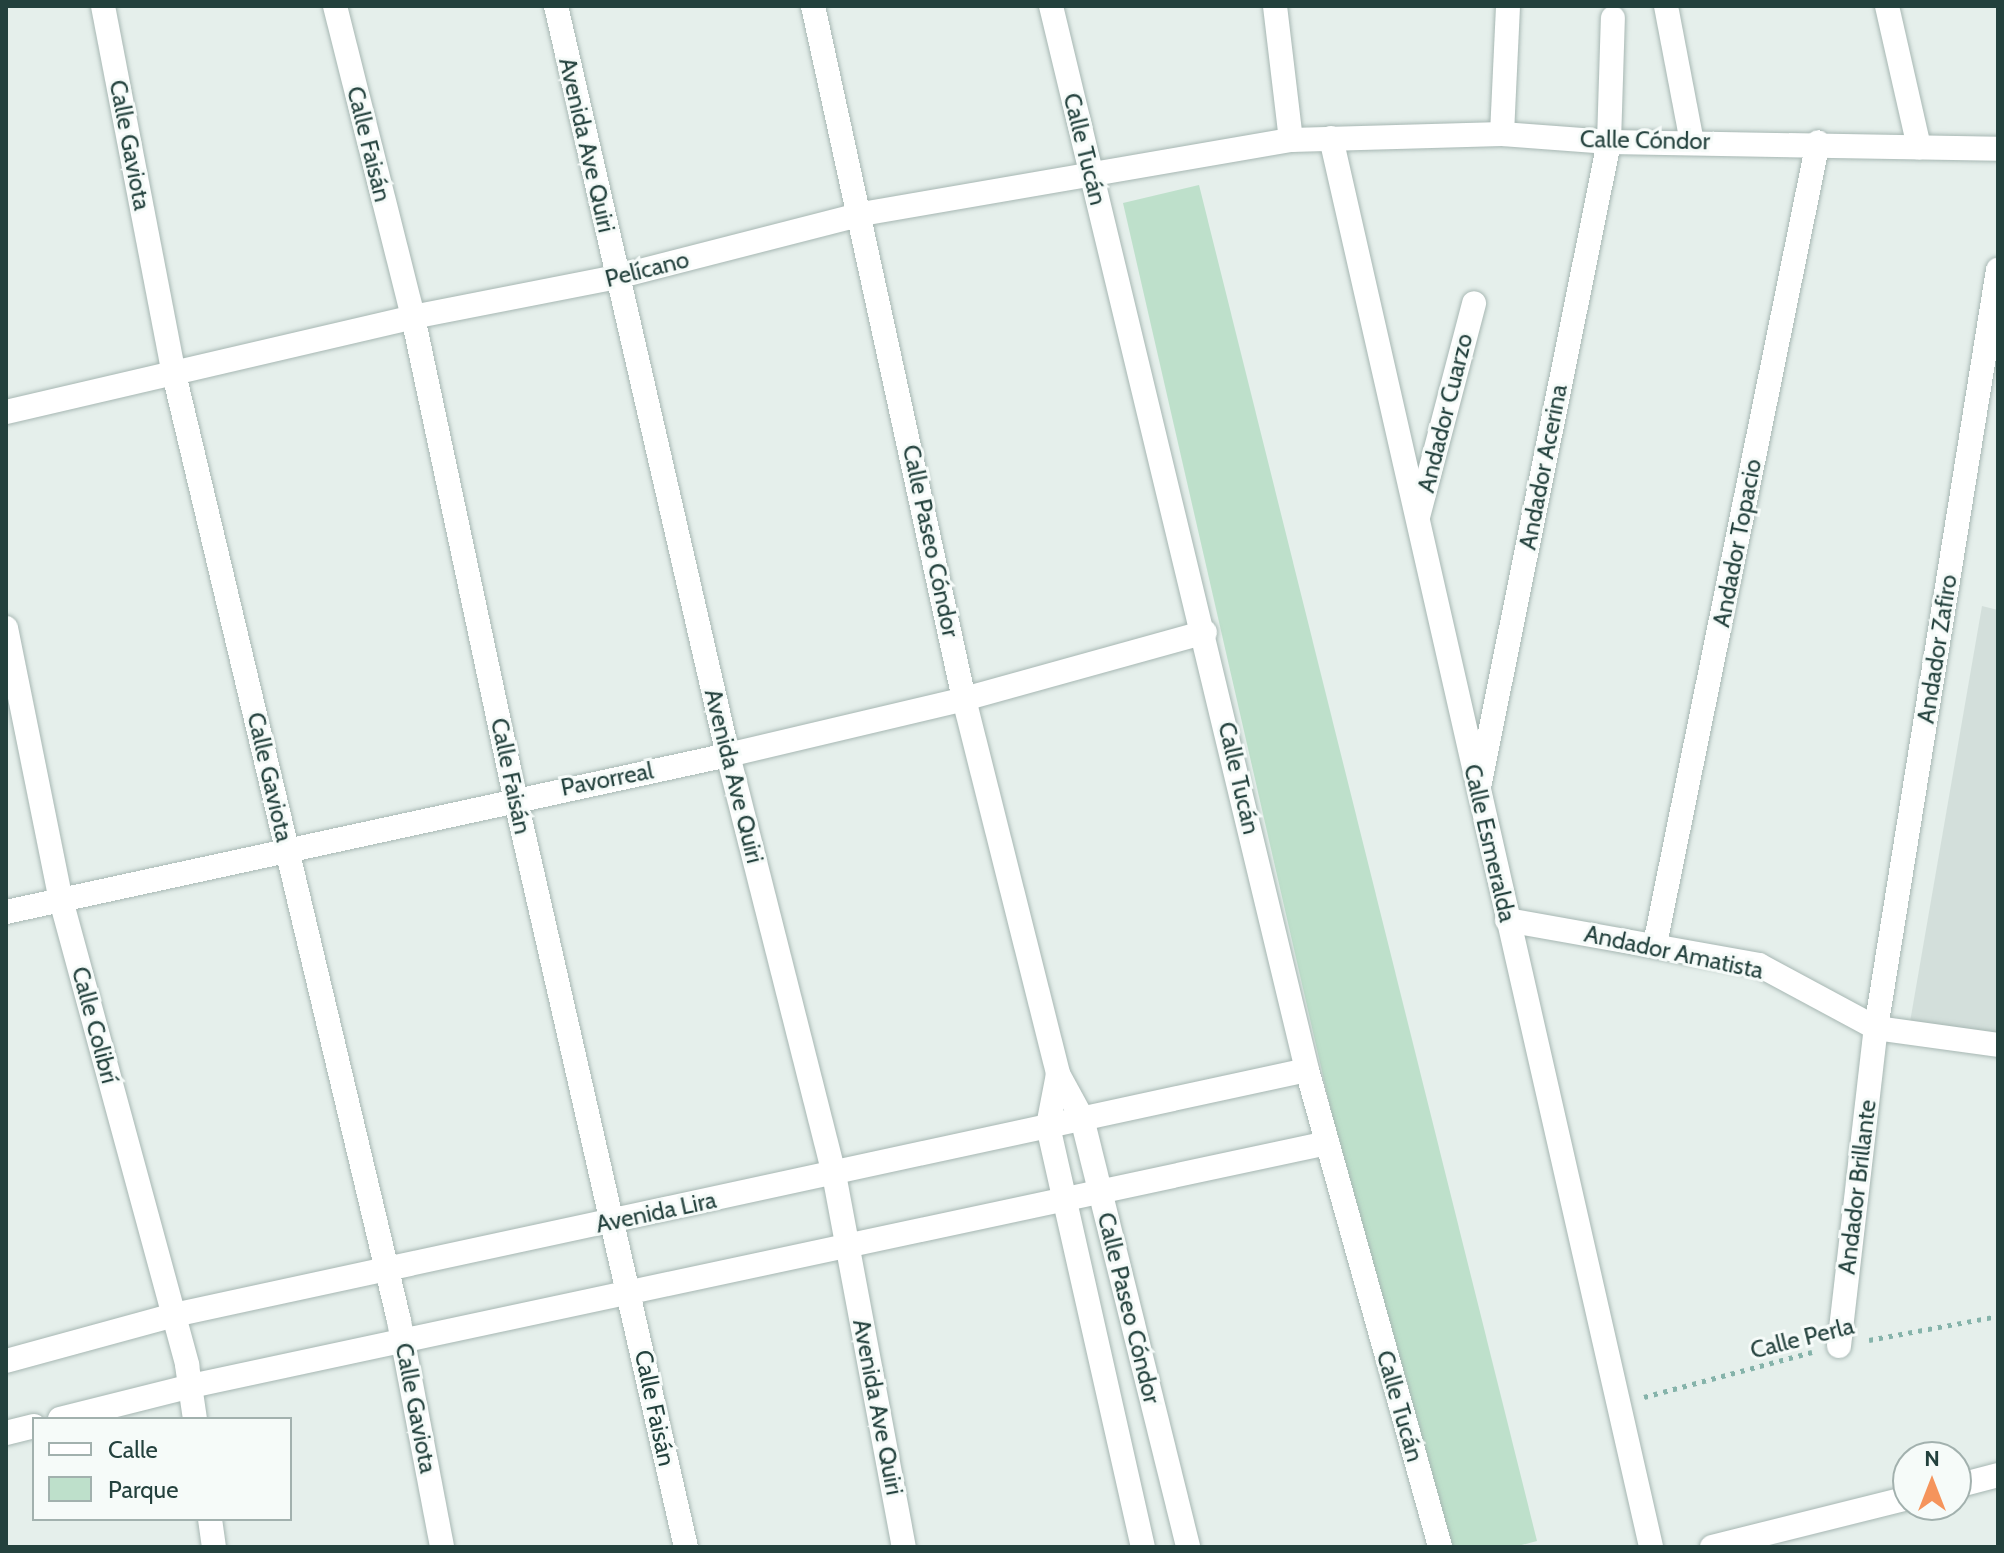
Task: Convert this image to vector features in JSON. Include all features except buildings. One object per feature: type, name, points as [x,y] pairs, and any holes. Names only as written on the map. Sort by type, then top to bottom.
[{"type":"street","name":"Calle Gaviota","points":[[103,6],[174,374],[403,1341],[442,1547]]},
{"type":"street","name":"Calle Faisán","points":[[335,6],[413,317],[515,797],[614,1220],[686,1547]]},
{"type":"street","name":"Avenida Ave Quiri","points":[[556,6],[728,755],[834,1174],[904,1547]]},
{"type":"street","name":"Calle Paseo Cóndor","points":[[813,6],[862,214],[964,699],[1058,1074],[1082,1118],[1188,1547]]},
{"type":"street","name":"Calle Tucán","points":[[1051,6],[1205,632],[1307,1070],[1440,1547]]},
{"type":"street","points":[[1275,6],[1291,140]]},
{"type":"street","points":[[1502,134],[1508,6]]},
{"type":"street","points":[[1666,6],[1692,142]]},
{"type":"street","points":[[1887,6],[1919,147]]},
{"type":"street","name":"Andador Acerina","points":[[1478,793],[1609,142],[1613,18]]},
{"type":"street","name":"Calle Cóndor","points":[[1291,140],[1502,134],[1609,142],[1818,142],[1998,149]]},
{"type":"street","name":"Calle Esmeralda","points":[[1331,138],[1616,1404],[1651,1547]]},
{"type":"street","name":"Pelícano","points":[[6,412],[413,317],[617,277],[862,214],[1091,172],[1291,140]]},
{"type":"street","name":"Andador Topacio","points":[[1655,944],[1818,142]]},
{"type":"street","name":"Andador Zafiro","points":[[1876,1028],[1998,270]]},
{"type":"street","name":"Andador Cuarzo","points":[[1417,522],[1474,303]]},
{"type":"street","name":"Calle Colibrí","points":[[6,628],[61,900],[174,1315],[191,1386],[195,1417]]},
{"type":"street","name":"Pavorreal","points":[[6,912],[288,854],[515,797],[728,755],[964,699],[1205,632]]},
{"type":"street","name":"Andador Amatista","points":[[1507,920],[1759,965],[1876,1028]]},
{"type":"street","points":[[1876,1028],[1998,1045]]},
{"type":"street","name":"Andador Brillante","points":[[1839,1346],[1876,1028]]},
{"type":"street","name":"Avenida Lira","points":[[6,1361],[174,1315],[1307,1070]]},
{"type":"street","name":"Calle Paseo Cóndor","points":[[1058,1074],[1048,1126],[1143,1547]]},
{"type":"street","points":[[68,1417],[191,1386],[1327,1143]]},
{"type":"street","points":[[6,1433],[32,1426]]},
{"type":"street","points":[[1972,1484],[1997,1480]]},
{"type":"street","points":[[1712,1547],[1892,1502]]},
{"type":"street","points":[[210,1521],[214,1547]]},
{"type":"path","name":"Calle Perla","points":[[1616,1404],[1839,1346],[1998,1316]]},
{"type":"shaded area","points":[[1982,606],[1998,610],[1998,1038],[1910,1022]]},
{"type":"green space","points":[[1199,185],[1537,1541],[1514,1547],[1431,1547],[1123,203]]}]
